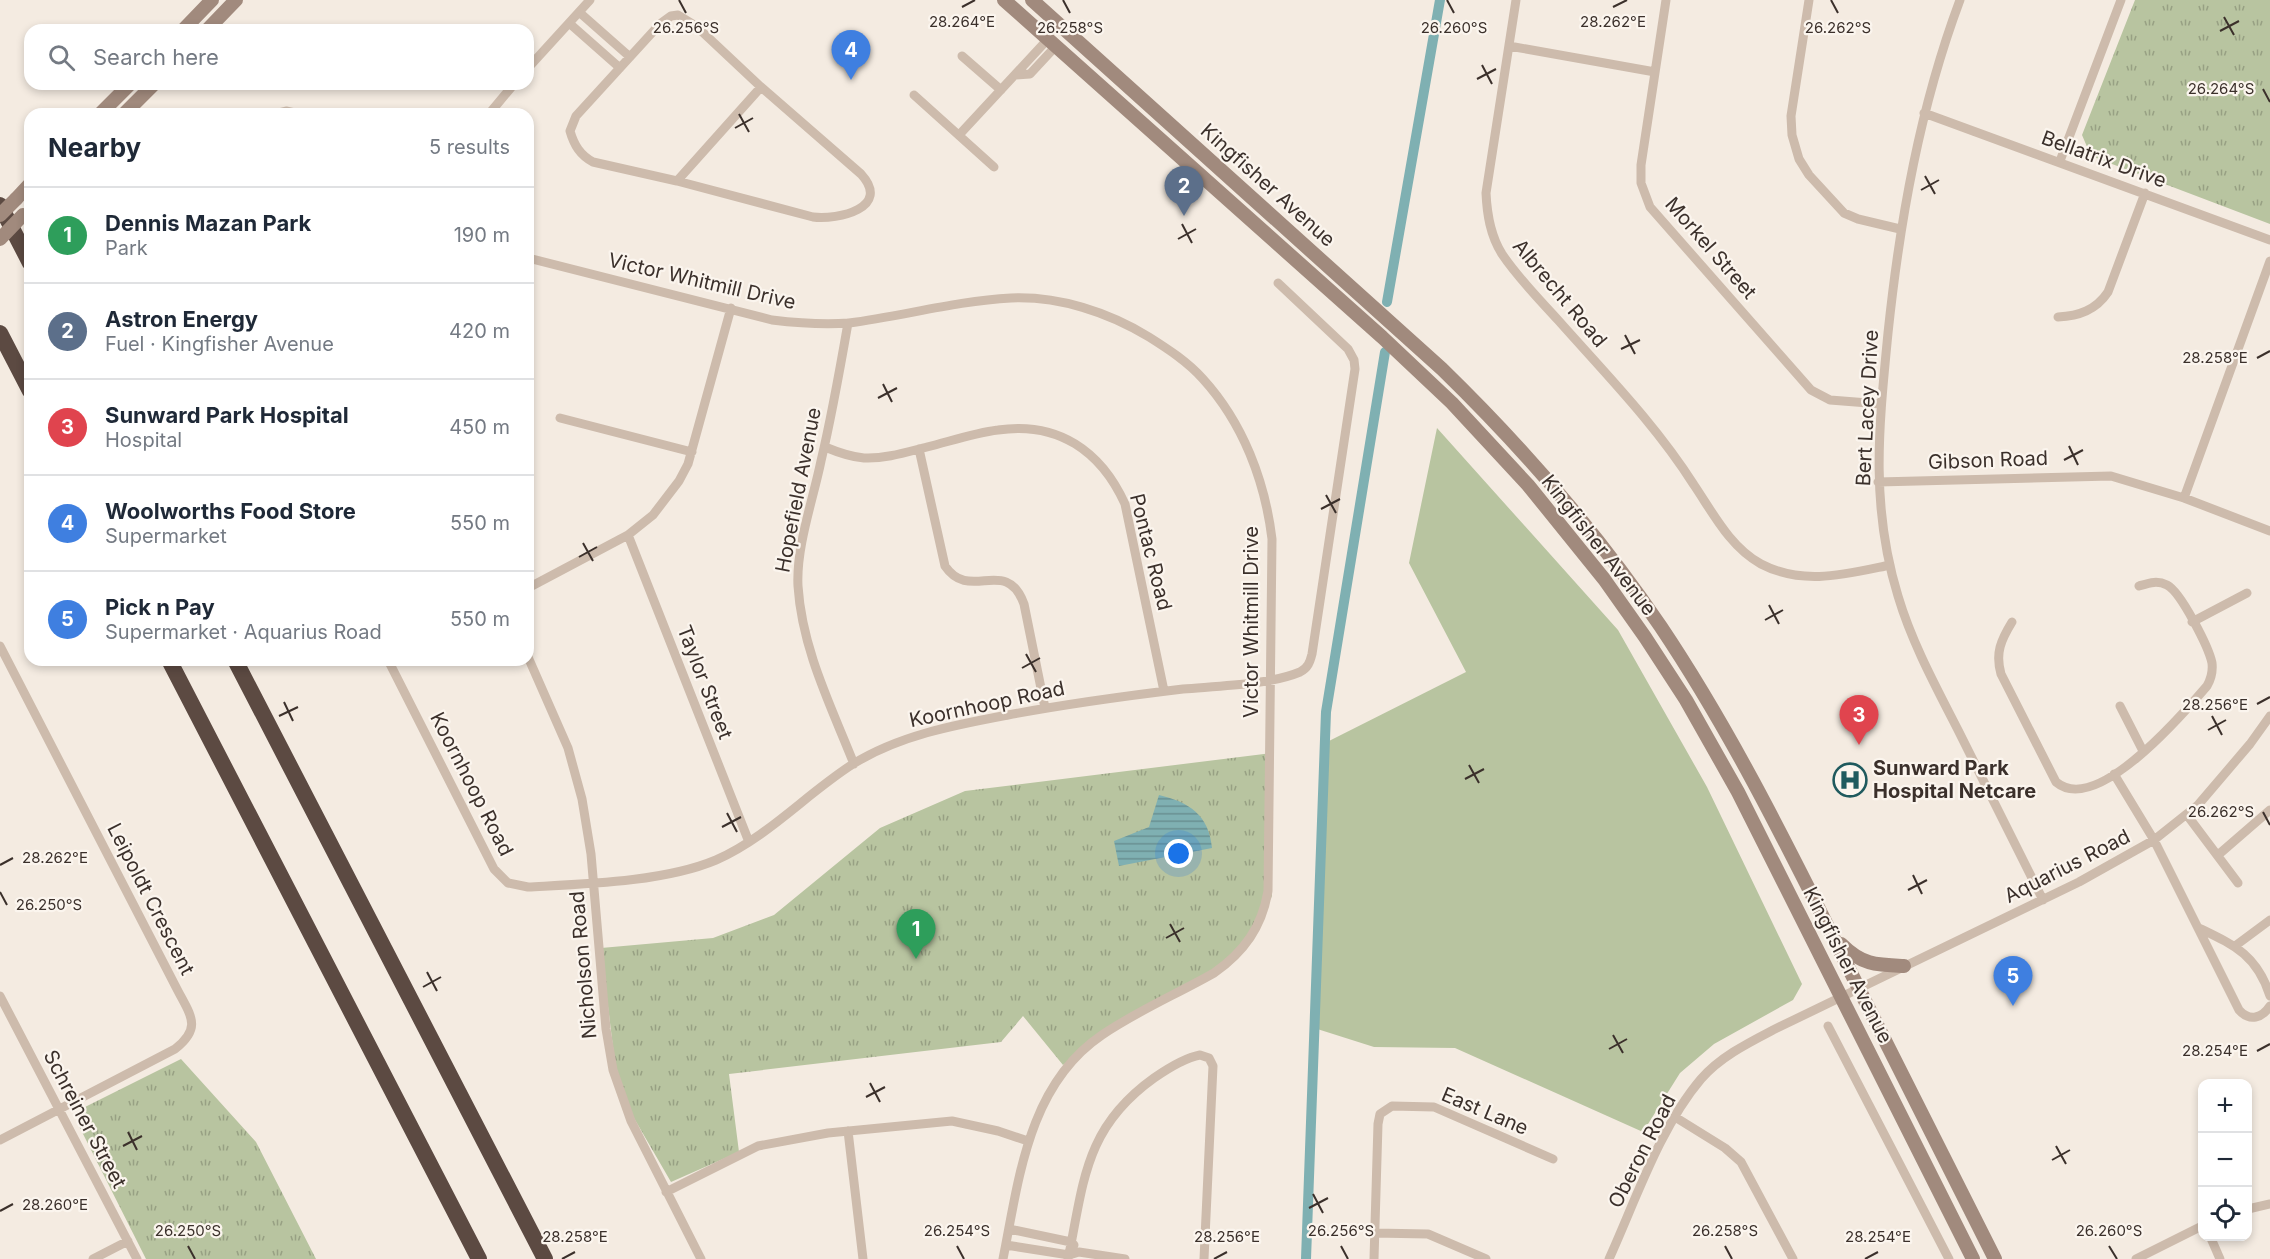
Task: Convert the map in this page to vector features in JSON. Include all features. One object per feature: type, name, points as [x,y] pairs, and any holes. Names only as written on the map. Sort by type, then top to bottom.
[{"type":"highway","points":[[8,202],[24,246]]},
{"type":"highway","points":[[0,333],[24,379]]},
{"type":"highway","points":[[172,666],[479,1259]]},
{"type":"highway","points":[[238,666],[544,1259]]},
{"type":"street","points":[[189,24],[212,0]]},
{"type":"street","points":[[213,24],[236,0]]},
{"type":"street","points":[[534,61],[590,0]]},
{"type":"street","name":"Kingfisher Avenue","points":[[1004,0],[1382,338],[1452,404],[1500,454],[1564,528],[1604,579],[1686,700],[1743,801],[1973,1259]]},
{"type":"street","name":"Kingfisher Avenue","points":[[1032,0],[1442,369],[1498,425],[1603,549],[1660,625],[1689,670],[1769,808],[1995,1259]]},
{"type":"street","name":"Albrecht Road","points":[[1516,0],[1486,193],[1486,209],[1493,236],[1510,265],[1664,442],[1719,523],[1736,545],[1749,556],[1775,571],[1804,577],[1833,576],[1890,565]]},
{"type":"street","name":"Morkel Street","points":[[1666,0],[1641,174],[1643,191],[1650,207],[1811,390],[1830,400],[1881,404]]},
{"type":"street","points":[[1809,0],[1791,116],[1792,135],[1799,159],[1817,184],[1844,213],[1858,219],[1900,229]]},
{"type":"street","name":"Bert Lacey Drive","points":[[1960,0],[1938,63],[1924,113],[1900,229],[1881,404],[1878,482],[1890,565],[1909,630],[2043,900]]},
{"type":"street","points":[[2060,162],[2121,0]]},
{"type":"street","points":[[579,12],[630,57]]},
{"type":"street","points":[[678,15],[696,26],[761,87],[868,181],[870,189],[866,204],[860,209],[834,218],[813,217],[678,181],[593,162],[584,157],[572,140],[570,131],[576,116],[630,57],[660,24],[671,16],[678,15]]},
{"type":"street","points":[[569,23],[620,68]]},
{"type":"street","points":[[959,135],[1015,75],[1030,74],[1052,43]]},
{"type":"street","points":[[1509,46],[1655,72]]},
{"type":"street","points":[[962,56],[1001,90]]},
{"type":"street","points":[[678,181],[761,87]]},
{"type":"street","points":[[106,108],[124,90]]},
{"type":"street","points":[[130,108],[148,90]]},
{"type":"street","points":[[494,108],[509,90]]},
{"type":"street","points":[[914,95],[994,167]]},
{"type":"street","name":"Bellatrix Drive","points":[[1924,113],[2270,240]]},
{"type":"street","points":[[0,214],[8,202],[24,189]]},
{"type":"street","points":[[2058,317],[2090,310],[2104,299],[2145,193]]},
{"type":"street","points":[[0,239],[24,215]]},
{"type":"street","name":"Victor Whitmill Drive","points":[[534,259],[772,320],[794,322],[848,323],[982,300],[1041,299],[1082,307],[1110,316],[1130,326],[1187,364],[1202,378],[1229,414],[1252,459],[1262,488],[1272,539],[1266,905],[1254,933],[1244,948],[1214,973],[1114,1028],[1094,1041],[1067,1068],[1051,1090],[1028,1141],[1003,1259]]},
{"type":"street","points":[[2184,498],[2270,261]]},
{"type":"street","name":"Koornhoop Road","points":[[391,666],[494,869],[501,878],[516,886],[528,887],[670,874],[714,861],[749,842],[854,764],[890,745],[922,734],[968,722],[1045,708],[1270,680],[1299,673],[1310,663],[1355,369],[1354,360],[1348,349],[1278,283]]},
{"type":"street","points":[[534,585],[628,535],[647,521],[679,481],[692,452],[731,308]]},
{"type":"street","name":"Hopefield Avenue","points":[[848,323],[825,447],[801,550],[798,586],[805,633],[814,663],[854,764]]},
{"type":"street","points":[[560,418],[692,452]]},
{"type":"street","name":"Pontac Road","points":[[825,447],[863,458],[890,456],[996,430],[1036,429],[1069,440],[1088,452],[1102,465],[1125,504],[1164,692]]},
{"type":"street","points":[[919,449],[945,566],[955,577],[965,581],[1004,580],[1016,588],[1024,604],[1045,708]]},
{"type":"street","name":"Gibson Road","points":[[1878,482],[2101,475],[2121,478],[2184,498],[2270,531]]},
{"type":"street","name":"Taylor Street","points":[[628,535],[749,842]]},
{"type":"street","points":[[2012,622],[1998,648],[1999,665],[2005,684],[2052,776],[2061,786],[2081,790],[2114,774],[2143,752],[2174,723],[2211,680],[2210,655],[2180,599],[2171,588],[2156,582],[2139,586]]},
{"type":"street","points":[[2192,622],[2247,593]]},
{"type":"street","name":"Leipoldt Crescent","points":[[0,646],[182,999],[192,1026],[191,1033],[175,1048],[59,1109]]},
{"type":"street","name":"Nicholson Road","points":[[532,666],[575,768],[587,826],[606,1029],[611,1061],[622,1101],[701,1259]]},
{"type":"street","points":[[2120,706],[2143,752]]},
{"type":"street","name":"Aquarius Road","points":[[1842,997],[2043,900],[2154,840],[2187,815],[2233,765],[2270,716]]},
{"type":"street","points":[[2114,774],[2154,840],[2239,1010],[2254,1018],[2270,1006]]},
{"type":"street","points":[[2218,855],[2270,810]]},
{"type":"street","points":[[2187,815],[2238,883]]},
{"type":"street","points":[[2235,946],[2270,920]]},
{"type":"street","points":[[2199,928],[2235,946],[2252,963],[2270,996]]},
{"type":"street","points":[[1833,936],[1850,953],[1867,963],[1904,966]]},
{"type":"street","name":"Schreiner Street","points":[[0,996],[137,1259]]},
{"type":"street","name":"Oberon Road","points":[[1609,1259],[1675,1117],[1702,1079],[1732,1053],[1842,997]]},
{"type":"street","points":[[1828,1026],[1949,1259]]},
{"type":"street","points":[[1068,1257],[1084,1175],[1109,1120],[1130,1098],[1160,1073],[1194,1056],[1206,1056],[1214,1066],[1204,1259]]},
{"type":"street","name":"East Lane","points":[[1374,1259],[1378,1124],[1380,1114],[1392,1106],[1434,1107],[1553,1159]]},
{"type":"street","points":[[0,1140],[59,1109]]},
{"type":"street","points":[[1675,1117],[1725,1148],[1741,1162],[1793,1259]]},
{"type":"street","points":[[666,1192],[758,1146],[780,1140],[952,1121],[980,1126],[1028,1141]]},
{"type":"street","points":[[848,1131],[863,1259]]},
{"type":"street","points":[[2252,1208],[2270,1204]]},
{"type":"street","points":[[1009,1228],[1071,1242],[1079,1252]]},
{"type":"street","points":[[2136,1259],[2198,1228]]},
{"type":"street","points":[[1374,1233],[1428,1234],[1486,1259]]},
{"type":"street","points":[[93,1259],[128,1240]]},
{"type":"street","points":[[2212,1241],[2220,1259]]},
{"type":"street","points":[[1006,1245],[1068,1257],[1079,1252],[1125,1259]]},
{"type":"green space","points":[[2135,0],[2270,0],[2270,224],[2091,156],[2082,135]]},
{"type":"green space","points":[[1437,428],[1618,630],[1707,787],[1802,984],[1793,1000],[1714,1044],[1680,1073],[1643,1132],[1455,1048],[1374,1047],[1311,1027],[1323,744],[1466,672],[1409,563]]},
{"type":"green space","points":[[1272,753],[1272,896],[1252,936],[1218,971],[1098,1039],[1063,1065],[1023,1016],[1001,1042],[729,1074],[739,1152],[671,1182],[631,1113],[615,1064],[601,948],[713,938],[774,915],[880,828],[965,791]]},
{"type":"green space","points":[[181,1059],[256,1142],[316,1259],[146,1259],[77,1122],[85,1107]]},
{"type":"water","points":[[1159,795],[1180,802],[1196,812],[1207,827],[1212,848],[1119,866],[1114,841],[1149,827]]},
{"type":"waterway","points":[[1387,302],[1440,0]]},
{"type":"waterway","points":[[1306,1259],[1326,712],[1385,352]]},
{"type":"place","name":"Woolworths Food Store","points":[[851,80]]},
{"type":"place","name":"Astron Energy","points":[[1184,216]]},
{"type":"place","name":"Sunward Park Hospital","points":[[1859,745]]},
{"type":"place","name":"Sunward Park Hospital Netcare","points":[[1850,780]]},
{"type":"place","name":"Dennis Mazan Park","points":[[916,959]]},
{"type":"place","name":"Pick n Pay","points":[[2013,1006]]}]
